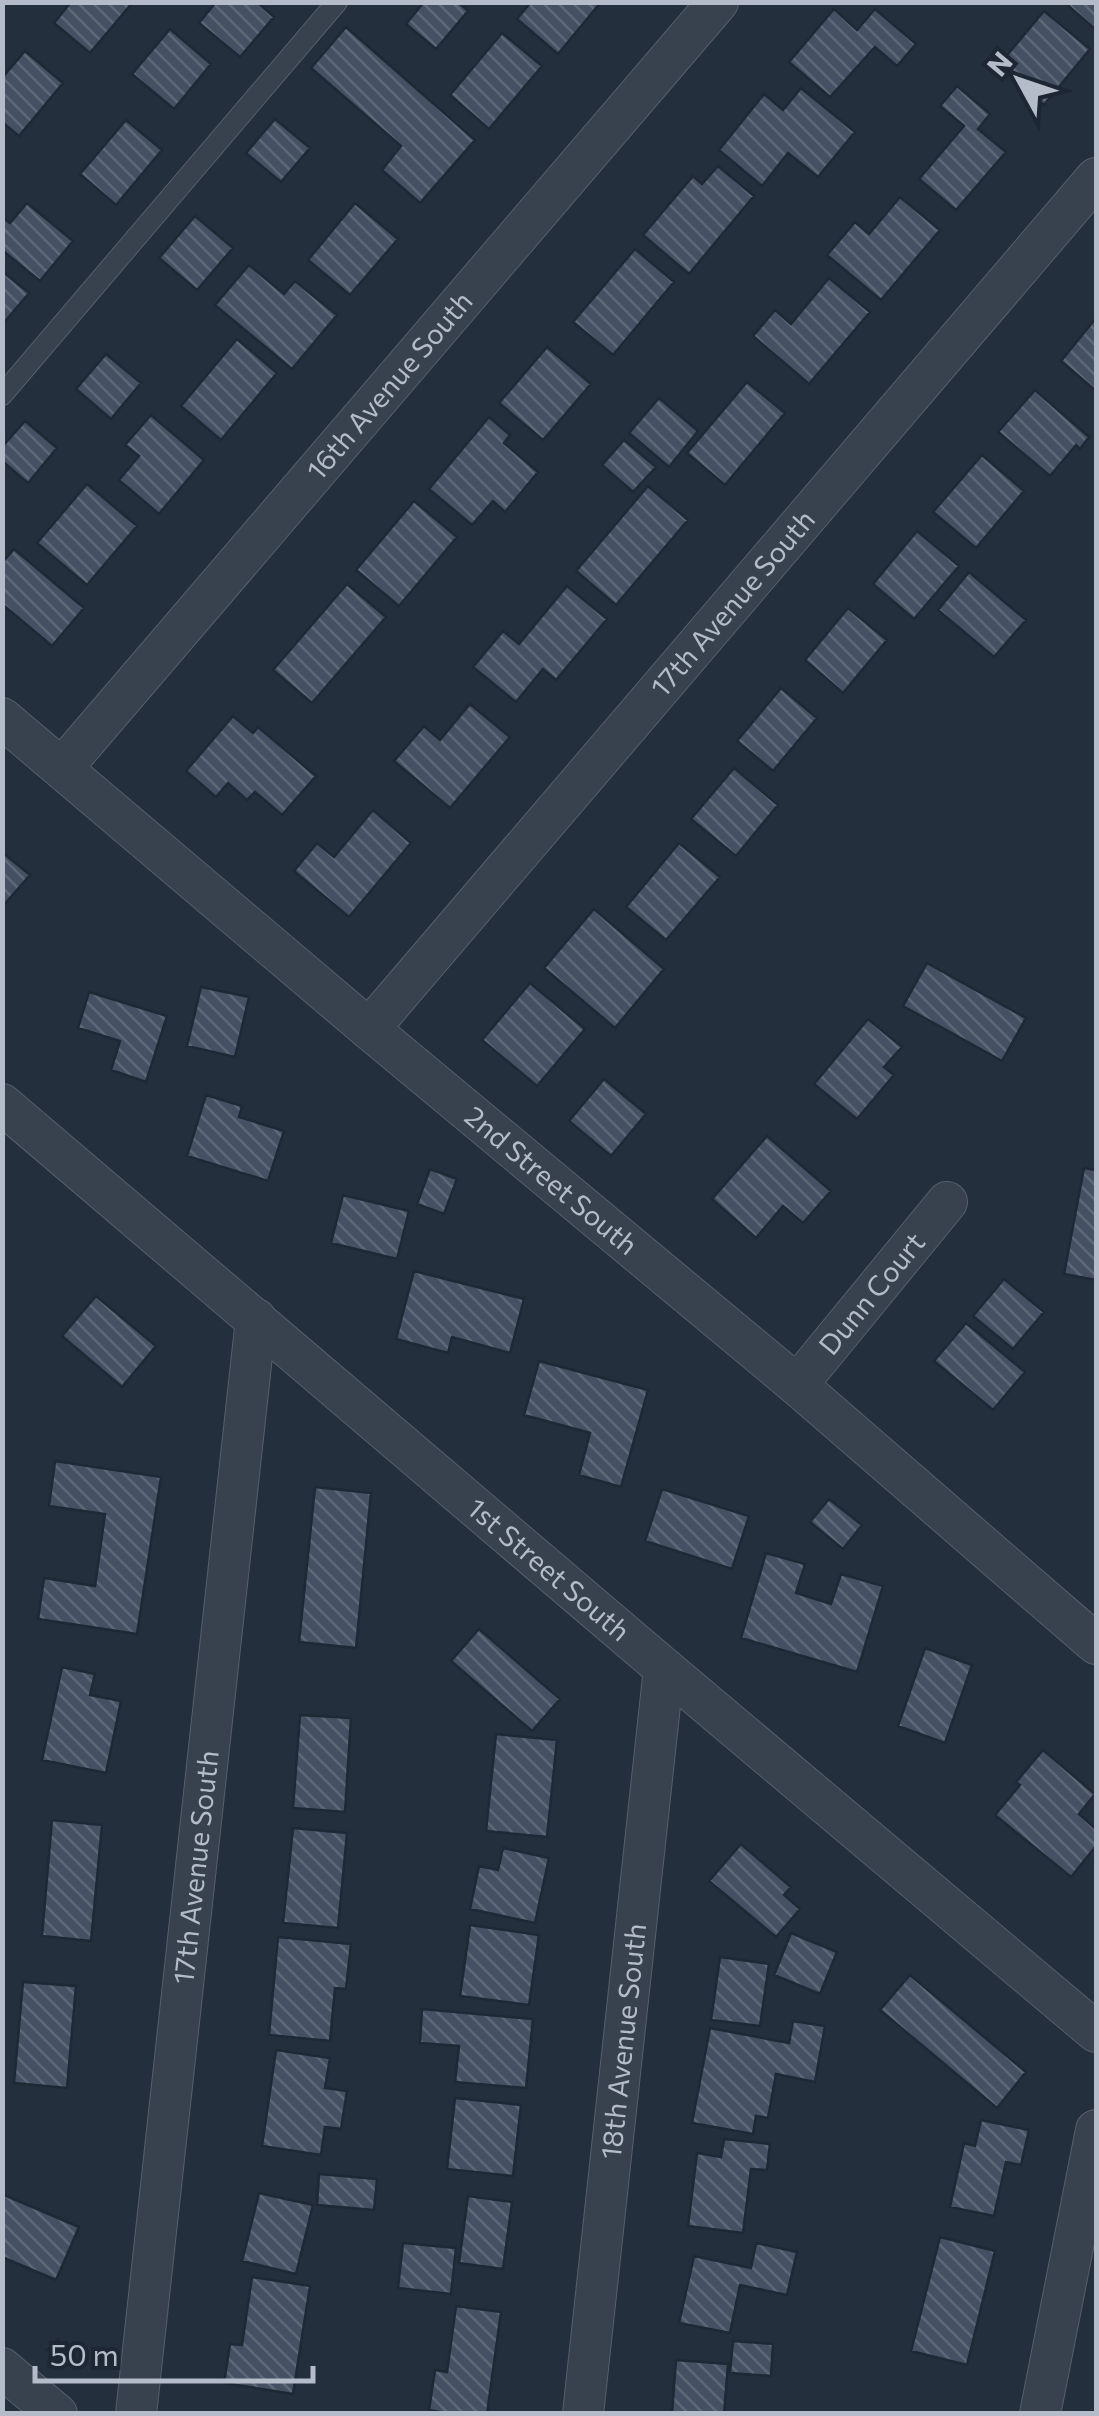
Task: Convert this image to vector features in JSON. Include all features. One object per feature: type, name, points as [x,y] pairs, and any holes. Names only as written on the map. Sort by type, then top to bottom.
[{"type":"street","name":"16th Avenue South","points":[[63,767],[718,2]]},
{"type":"street","name":"17th Avenue South","points":[[369,1029],[1096,178]]},
{"type":"street","name":"2nd Street South","points":[[2,718],[797,1385],[1096,1644]]},
{"type":"street","name":"1st Street South","points":[[2,1104],[1096,2032]]},
{"type":"street","name":"Dunn Court","points":[[797,1385],[947,1202]]},
{"type":"street","name":"17th Avenue South","points":[[136,2414],[256,1319]]},
{"type":"street","name":"18th Avenue South","points":[[582,2414],[664,1668]]},
{"type":"street","points":[[1040,2414],[1096,2130]]},
{"type":"street","points":[[2,2368],[57,2414]]},
{"type":"lane","points":[[2,395],[337,2]]},
{"type":"building","points":[[71,2],[133,2],[90,53],[54,23]]},
{"type":"building","points":[[216,2],[257,2],[274,17],[240,57],[199,23]]},
{"type":"building","points":[[424,2],[458,2],[468,11],[436,49],[406,24]]},
{"type":"building","points":[[531,2],[601,2],[558,54],[517,19]]},
{"type":"building","points":[[1096,2],[1096,30],[1065,3]]},
{"type":"building","points":[[834,9],[857,30],[875,9],[916,44],[897,66],[875,47],[830,97],[789,62]]},
{"type":"building","points":[[1044,11],[1090,49],[1044,105],[998,66]]},
{"type":"building","points":[[346,27],[475,140],[420,203],[382,170],[401,146],[311,68]]},
{"type":"building","points":[[170,29],[211,64],[174,109],[132,74]]},
{"type":"building","points":[[502,33],[542,66],[489,129],[450,95]]},
{"type":"building","points":[[25,51],[63,83],[19,136],[2,122],[2,78]]},
{"type":"building","points":[[957,86],[990,114],[978,129],[1006,152],[956,210],[919,179],[964,126],[940,106]]},
{"type":"building","points":[[801,88],[855,132],[818,177],[788,153],[762,186],[719,150],[764,94],[783,110]]},
{"type":"building","points":[[275,119],[310,148],[281,182],[246,153]]},
{"type":"building","points":[[126,120],[162,150],[116,205],[80,174]]},
{"type":"building","points":[[718,166],[754,196],[689,274],[643,235],[693,176],[702,184]]},
{"type":"building","points":[[900,197],[940,230],[881,300],[827,255],[855,222],[869,234]]},
{"type":"building","points":[[27,203],[73,241],[40,281],[2,250],[2,217],[10,223]]},
{"type":"building","points":[[355,203],[398,239],[350,295],[308,260]]},
{"type":"building","points":[[195,216],[233,248],[197,290],[159,258]]},
{"type":"building","points":[[635,249],[674,282],[613,355],[573,322]]},
{"type":"building","points":[[249,265],[284,294],[295,281],[337,315],[292,369],[215,305]]},
{"type":"building","points":[[2,271],[29,293],[2,325]]},
{"type":"building","points":[[829,278],[870,312],[809,384],[753,336],[775,310],[791,324]]},
{"type":"building","points":[[1096,318],[1096,391],[1061,361]]},
{"type":"building","points":[[237,339],[277,373],[221,440],[181,406]]},
{"type":"building","points":[[547,347],[591,384],[543,440],[499,403]]},
{"type":"building","points":[[106,354],[141,383],[111,419],[76,389]]},
{"type":"building","points":[[747,382],[785,413],[725,485],[687,453]]},
{"type":"building","points":[[1035,390],[1089,437],[1080,449],[1076,445],[1050,476],[998,432]]},
{"type":"building","points":[[659,398],[698,431],[669,467],[629,433]]},
{"type":"building","points":[[151,415],[204,460],[159,514],[119,480],[139,456],[125,445]]},
{"type":"building","points":[[489,417],[510,435],[504,443],[538,472],[505,512],[493,501],[472,525],[429,489]]},
{"type":"building","points":[[25,421],[57,448],[28,483],[2,461],[2,447]]},
{"type":"building","points":[[624,440],[656,467],[633,492],[602,465]]},
{"type":"building","points":[[982,455],[1024,491],[976,548],[933,512]]},
{"type":"building","points":[[87,484],[137,526],[87,585],[37,543]]},
{"type":"building","points":[[648,486],[688,520],[616,605],[576,571]]},
{"type":"building","points":[[414,501],[457,537],[399,606],[356,570]]},
{"type":"building","points":[[917,531],[959,566],[914,619],[873,584]]},
{"type":"building","points":[[14,549],[84,608],[52,646],[2,604],[2,563]]},
{"type":"building","points":[[969,572],[1026,620],[994,657],[938,610]]},
{"type":"building","points":[[347,584],[386,617],[312,703],[273,670]]},
{"type":"building","points":[[567,586],[607,619],[556,680],[543,669],[516,702],[473,667],[503,631],[519,644]]},
{"type":"building","points":[[848,608],[887,640],[843,693],[805,660]]},
{"type":"building","points":[[781,688],[817,718],[773,771],[737,741]]},
{"type":"building","points":[[470,704],[510,737],[450,808],[394,761],[424,726],[440,740]]},
{"type":"building","points":[[233,716],[253,733],[258,727],[316,776],[282,815],[255,792],[247,800],[228,783],[216,797],[186,771]]},
{"type":"building","points":[[734,768],[778,805],[736,856],[691,819]]},
{"type":"building","points":[[373,810],[411,843],[349,917],[294,871],[317,843],[334,857]]},
{"type":"building","points":[[679,843],[720,877],[666,940],[626,907]]},
{"type":"building","points":[[2,852],[30,875],[2,907]]},
{"type":"building","points":[[594,909],[664,969],[615,1028],[544,968]]},
{"type":"building","points":[[927,963],[1026,1018],[1002,1061],[903,1006]]},
{"type":"building","points":[[530,983],[585,1029],[537,1086],[482,1040]]},
{"type":"building","points":[[201,987],[249,997],[235,1057],[187,1046]]},
{"type":"building","points":[[89,992],[167,1016],[146,1082],[111,1070],[120,1041],[78,1028]]},
{"type":"building","points":[[868,1019],[902,1047],[884,1067],[894,1075],[857,1119],[814,1084]]},
{"type":"building","points":[[604,1079],[646,1114],[611,1156],[569,1121]]},
{"type":"building","points":[[206,1095],[242,1106],[239,1117],[284,1131],[268,1181],[187,1156]]},
{"type":"building","points":[[767,1136],[831,1191],[803,1223],[783,1206],[756,1238],[712,1199]]},
{"type":"building","points":[[1084,1168],[1096,1170],[1096,1280],[1064,1274]]},
{"type":"building","points":[[430,1169],[457,1179],[444,1214],[417,1204]]},
{"type":"building","points":[[343,1195],[409,1211],[397,1259],[331,1243]]},
{"type":"building","points":[[414,1271],[524,1299],[510,1353],[452,1337],[448,1353],[396,1339]]},
{"type":"building","points":[[1004,1279],[1044,1312],[1013,1349],[973,1316]]},
{"type":"building","points":[[96,1296],[156,1346],[122,1387],[62,1336]]},
{"type":"building","points":[[966,1323],[1025,1372],[993,1410],[934,1361]]},
{"type":"building","points":[[539,1361],[648,1390],[621,1487],[579,1475],[590,1433],[524,1415]]},
{"type":"building","points":[[55,1461],[161,1477],[137,1634],[38,1619],[44,1578],[95,1586],[105,1514],[49,1506]]},
{"type":"building","points":[[315,1487],[371,1493],[356,1648],[299,1642]]},
{"type":"building","points":[[662,1489],[749,1516],[732,1569],[645,1541]]},
{"type":"building","points":[[829,1499],[862,1525],[843,1549],[810,1522]]},
{"type":"building","points":[[766,1553],[805,1564],[796,1593],[831,1604],[841,1574],[883,1586],[857,1672],[741,1638]]},
{"type":"building","points":[[479,1629],[560,1699],[532,1731],[451,1661]]},
{"type":"building","points":[[925,1648],[972,1665],[945,1743],[898,1726]]},
{"type":"building","points":[[62,1667],[95,1674],[90,1695],[121,1701],[106,1773],[42,1760]]},
{"type":"building","points":[[300,1715],[351,1718],[345,1812],[293,1808]]},
{"type":"building","points":[[496,1734],[557,1740],[547,1837],[486,1831]]},
{"type":"building","points":[[1043,1750],[1095,1794],[1079,1814],[1096,1829],[1096,1846],[1071,1877],[995,1815]]},
{"type":"building","points":[[52,1820],[102,1825],[91,1941],[42,1936]]},
{"type":"building","points":[[293,1828],[347,1833],[338,1928],[283,1923]]},
{"type":"building","points":[[741,1844],[791,1887],[784,1895],[800,1909],[776,1937],[709,1881]]},
{"type":"building","points":[[503,1848],[549,1858],[535,1923],[470,1909],[479,1866],[498,1870]]},
{"type":"building","points":[[470,1925],[539,1935],[529,2005],[460,1996]]},
{"type":"building","points":[[791,1933],[837,1952],[820,1994],[774,1975]]},
{"type":"building","points":[[278,1937],[351,1944],[346,1989],[335,1988],[330,2041],[269,2035]]},
{"type":"building","points":[[720,1957],[769,1964],[760,2026],[711,2020]]},
{"type":"building","points":[[910,1975],[1026,2072],[997,2108],[880,2010]]},
{"type":"building","points":[[23,1982],[76,1986],[67,2088],[14,2083]]},
{"type":"building","points":[[422,2009],[533,2019],[526,2088],[455,2082],[459,2046],[420,2043]]},
{"type":"building","points":[[793,2021],[825,2026],[815,2082],[776,2074],[768,2118],[756,2116],[753,2134],[692,2123],[710,2028],[789,2043]]},
{"type":"building","points":[[276,2050],[330,2058],[325,2088],[347,2091],[341,2129],[325,2127],[321,2155],[262,2146]]},
{"type":"building","points":[[455,2098],[521,2105],[513,2176],[447,2169]]},
{"type":"building","points":[[981,2120],[1029,2130],[1021,2165],[1006,2162],[994,2216],[950,2207],[964,2143],[975,2146]]},
{"type":"building","points":[[724,2139],[770,2144],[767,2170],[751,2169],[743,2233],[688,2226],[697,2153],[721,2157]]},
{"type":"building","points":[[319,2174],[377,2179],[374,2210],[317,2205]]},
{"type":"building","points":[[259,2193],[313,2205],[296,2274],[242,2261]]},
{"type":"building","points":[[2,2194],[79,2227],[56,2280],[2,2257]]},
{"type":"building","points":[[468,2196],[512,2202],[503,2269],[459,2263]]},
{"type":"building","points":[[940,2237],[995,2251],[967,2365],[911,2351]]},
{"type":"building","points":[[403,2243],[456,2248],[451,2294],[398,2288]]},
{"type":"building","points":[[756,2243],[797,2252],[787,2295],[740,2285],[730,2333],[679,2323],[694,2256],[751,2268]]},
{"type":"building","points":[[252,2277],[310,2286],[293,2394],[224,2383],[230,2344],[242,2345]]},
{"type":"building","points":[[456,2306],[501,2312],[487,2414],[429,2410],[435,2370],[447,2372]]},
{"type":"building","points":[[733,2341],[773,2344],[771,2376],[730,2373]]},
{"type":"building","points":[[676,2360],[728,2364],[724,2414],[672,2414]]}]
